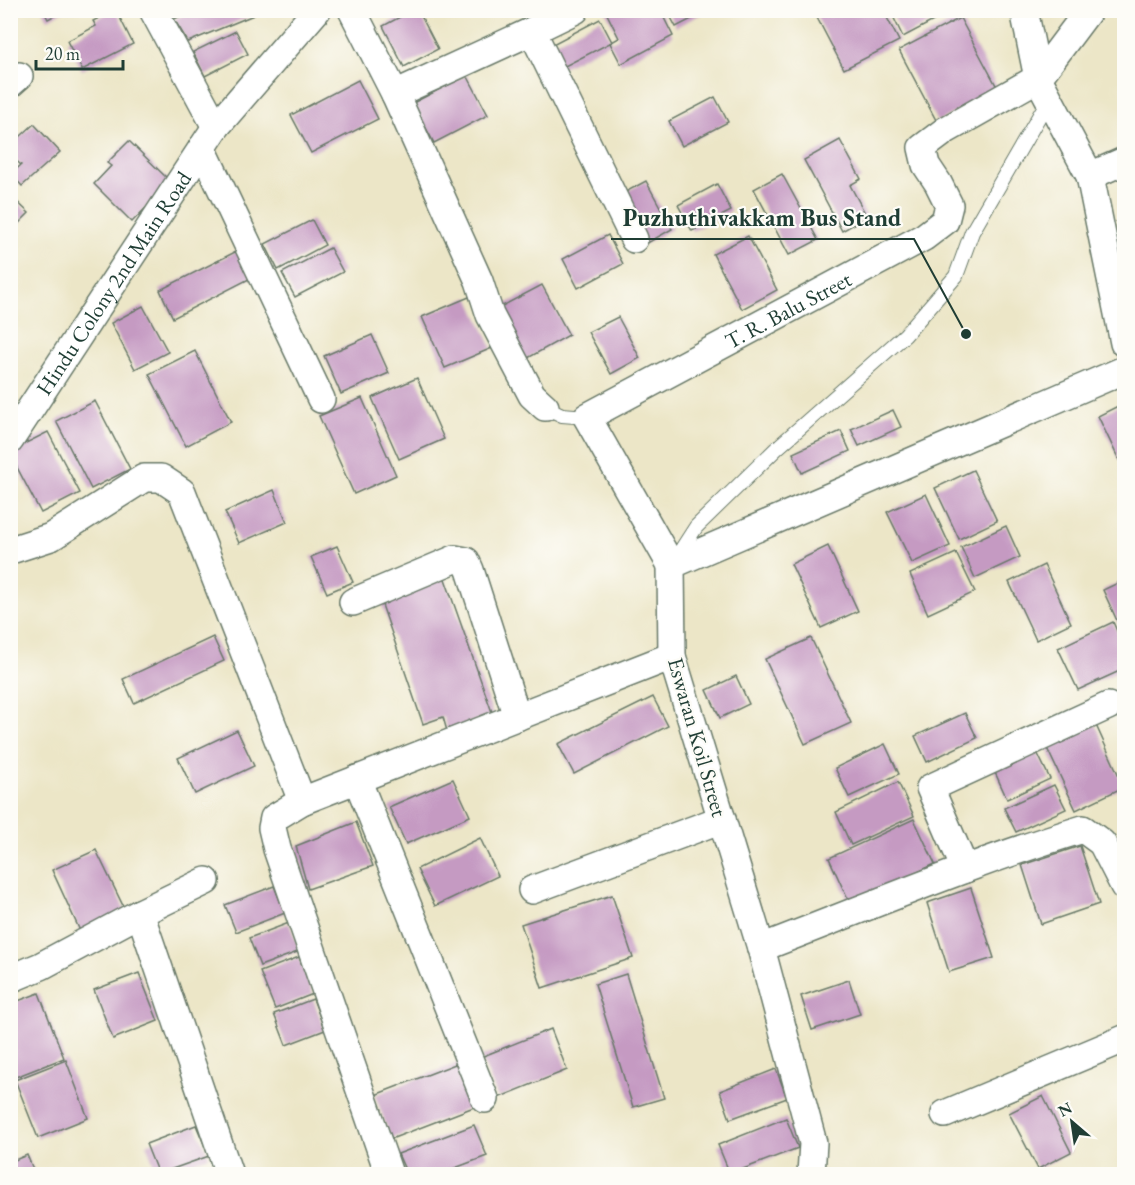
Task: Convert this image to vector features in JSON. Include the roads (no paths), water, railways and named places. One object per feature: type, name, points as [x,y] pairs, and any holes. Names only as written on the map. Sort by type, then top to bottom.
[{"type":"street","points":[[153,10],[321,399]]},
{"type":"street","name":"Hindu Colony 2nd Main Road","points":[[10,440],[209,137],[317,10]]},
{"type":"street","points":[[352,10],[395,94],[480,281],[490,315],[532,395],[545,406]]},
{"type":"street","points":[[395,94],[575,10]]},
{"type":"street","points":[[1024,10],[1044,88],[1090,176],[1125,343]]},
{"type":"street","points":[[1044,88],[1089,10]]},
{"type":"street","points":[[532,31],[634,239]]},
{"type":"street","name":"T. R. Balu Street","points":[[587,417],[924,237],[945,221],[949,205],[926,165],[922,148],[946,130],[1044,88]]},
{"type":"street","points":[[1090,176],[1125,161]]},
{"type":"street","points":[[587,417],[671,565],[1125,370]]},
{"type":"street","points":[[10,548],[14,549],[51,537],[144,478],[161,477],[182,492],[302,801]]},
{"type":"street","points":[[353,602],[455,560],[466,561],[517,717]]},
{"type":"street","name":"Eswaran Koil Street","points":[[671,565],[672,656],[761,948],[813,1143],[811,1174]]},
{"type":"street","points":[[389,1174],[277,849],[272,828],[274,818],[302,801],[672,656]]},
{"type":"street","points":[[965,869],[930,788],[1108,706]]},
{"type":"street","points":[[357,779],[485,1100]]},
{"type":"street","points":[[532,890],[722,819]]},
{"type":"street","points":[[761,948],[965,869],[1083,829],[1102,843],[1125,886]]},
{"type":"street","points":[[10,979],[41,966],[206,881]]},
{"type":"street","points":[[140,913],[229,1174]]},
{"type":"street","points":[[945,1114],[1125,1039]]},
{"type":"lane","points":[[671,565],[696,527],[777,448],[905,335],[956,276],[972,232],[1044,88]]},
{"type":"lane","points":[[545,406],[562,415],[587,417]]},
{"type":"place","name":"Puzhuthivakkam Bus Stand","points":[[966,334]]}]
